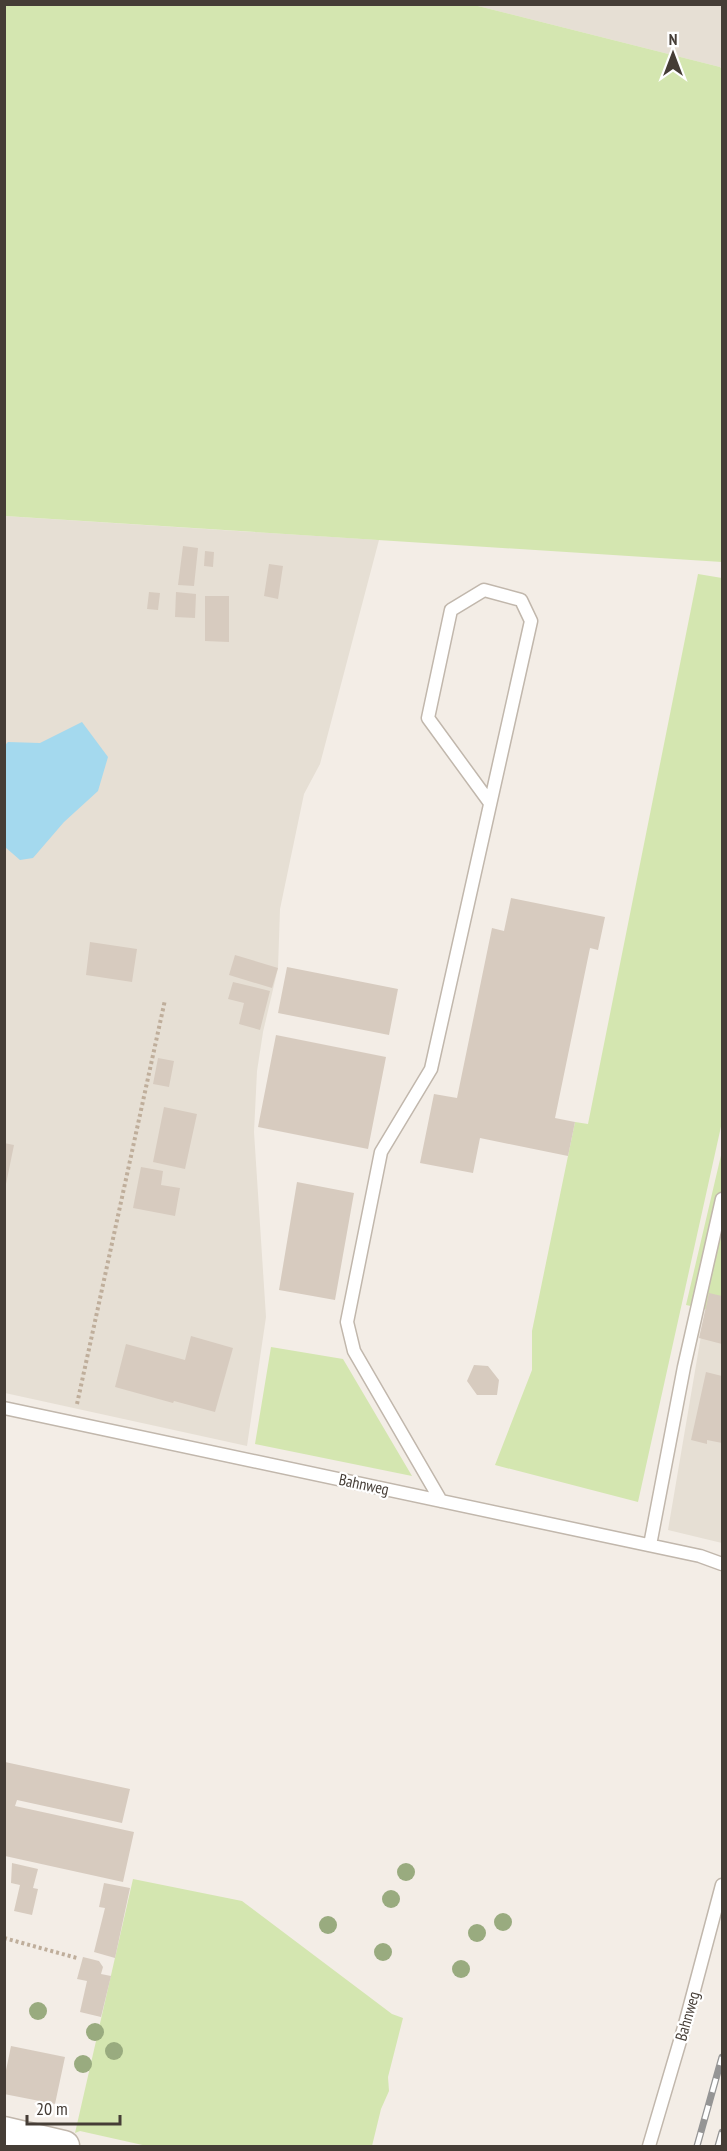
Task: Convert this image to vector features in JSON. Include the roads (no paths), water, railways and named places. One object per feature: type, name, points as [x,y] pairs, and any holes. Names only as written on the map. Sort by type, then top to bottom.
[{"type":"street","points":[[4,2132],[64,2146]]},
{"type":"lane","points":[[441,1501],[354,1351],[347,1322],[381,1152],[431,1069],[531,621],[521,600],[484,590],[451,610],[428,718],[490,803]]},
{"type":"lane","points":[[650,1545],[684,1367],[723,1199]]},
{"type":"lane","name":"Bahnweg","points":[[4,1408],[650,1545],[700,1556],[723,1564]]},
{"type":"lane","name":"Bahnweg","points":[[649,2146],[686,2024],[723,1885]]},
{"type":"water","points":[[82,722],[108,757],[98,791],[64,822],[33,858],[20,860],[5,847],[5,745],[8,742],[40,743]]},
{"type":"railway","points":[[697,2146],[722,2057]]},
{"type":"railway","points":[[718,2146],[722,2132]]}]
